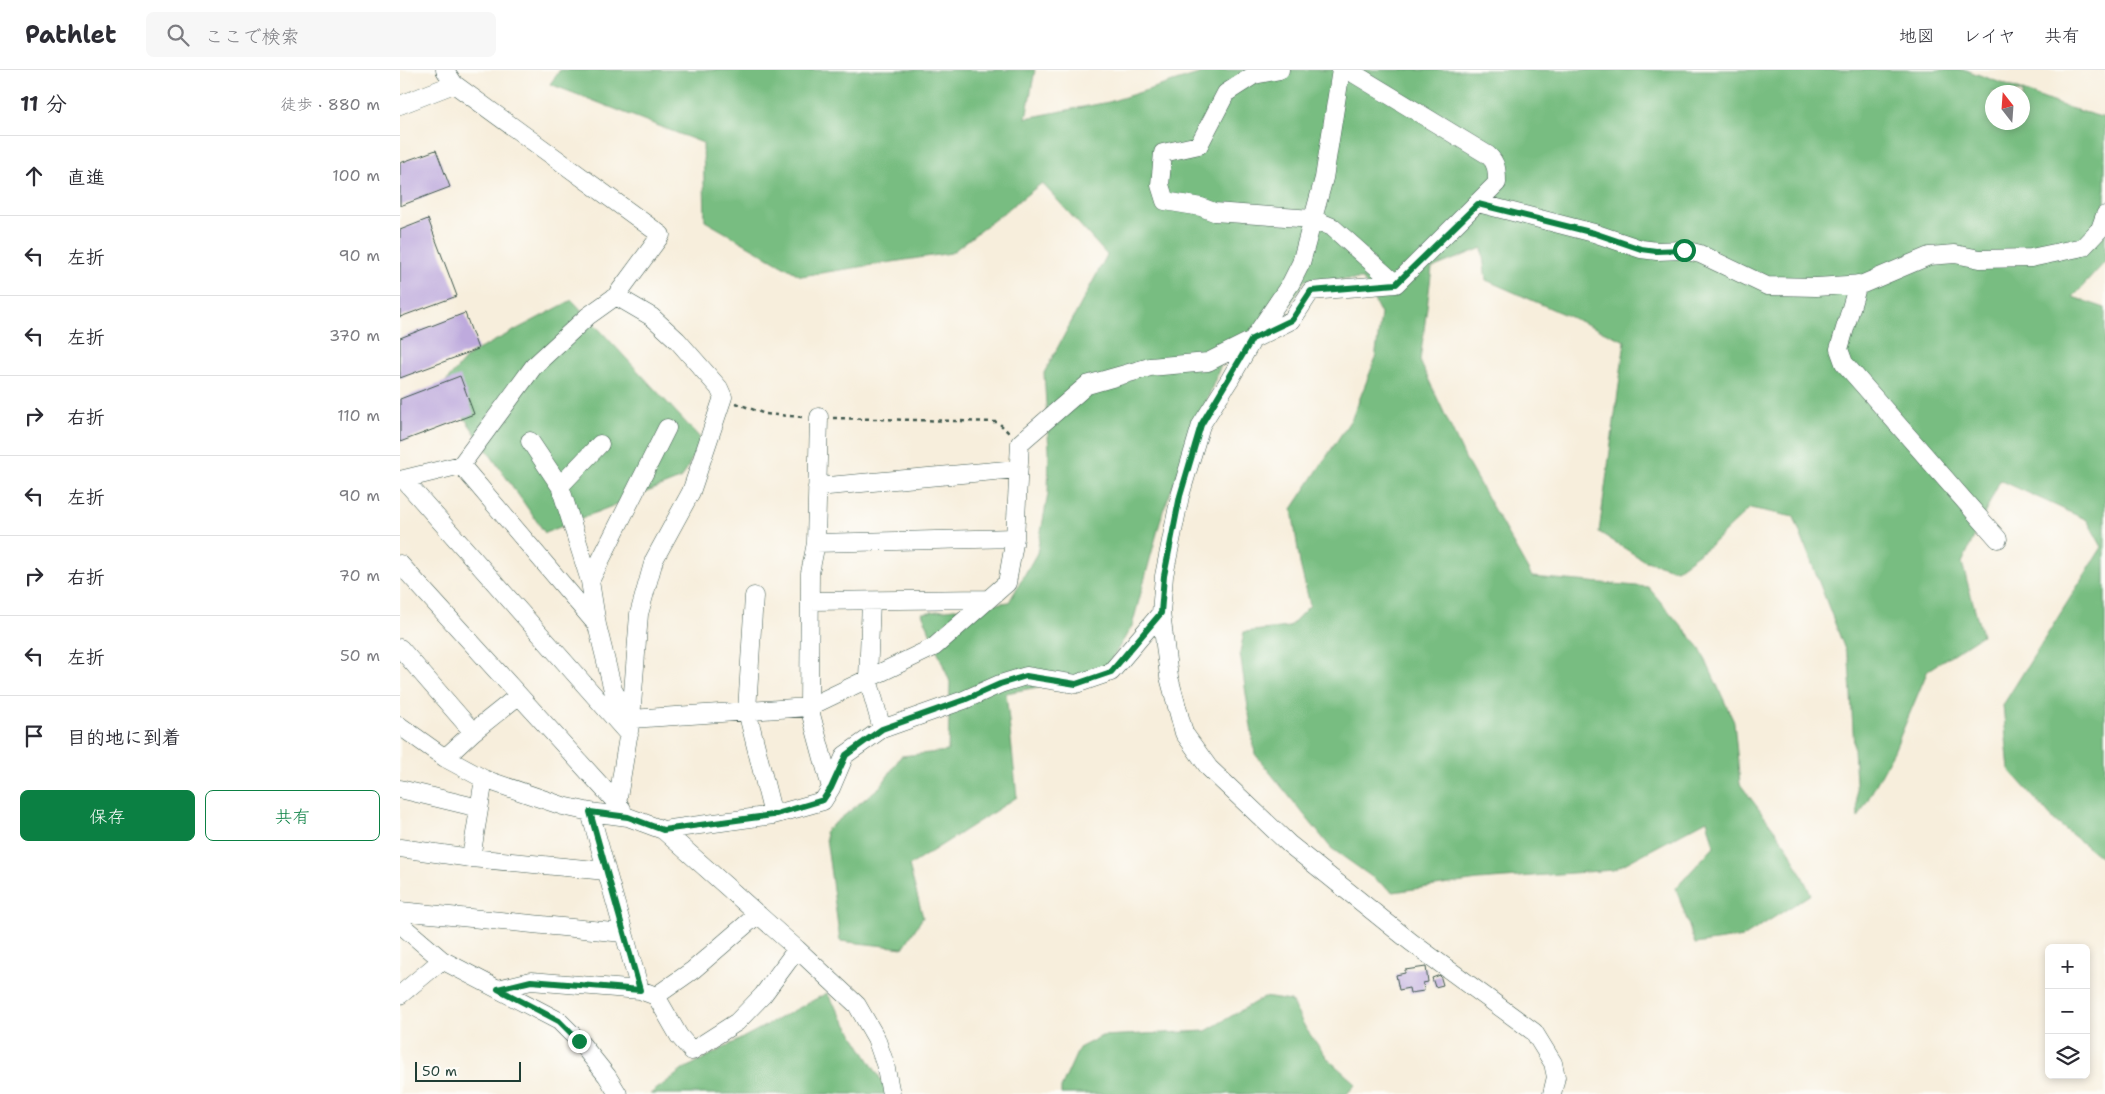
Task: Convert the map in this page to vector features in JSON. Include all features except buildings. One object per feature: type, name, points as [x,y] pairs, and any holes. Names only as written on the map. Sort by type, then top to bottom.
[{"type":"street","points":[[1280,70],[1254,75],[1226,93],[1199,145],[1163,153],[1160,186],[1165,201],[1214,212],[1313,219],[1332,227],[1396,284]]},
{"type":"street","points":[[1342,70],[1324,178],[1301,263],[1291,283],[1252,339],[1201,425],[1180,496],[1164,576],[1161,613],[1169,676],[1184,733],[1209,768],[1289,844],[1411,942],[1534,1032],[1553,1063],[1556,1077],[1552,1094]]},
{"type":"street","points":[[630,727],[747,711],[809,706],[934,647],[1007,583],[1016,538],[1017,469],[1020,443],[1087,386],[1150,367],[1208,362],[1292,320],[1311,291],[1396,284],[1478,204],[1497,182],[1497,171],[1494,161],[1488,155],[1348,70]]},
{"type":"street","points":[[400,105],[449,77],[661,235],[616,296],[588,316],[534,366],[462,465],[402,480],[630,727]]},
{"type":"street","points":[[1478,204],[1594,233],[1641,249],[1656,251],[1684,250],[1700,254],[1767,286],[1816,287],[1863,284],[1929,256],[1955,254],[1980,259],[2031,258],[2083,247],[2100,229],[2105,215]]},
{"type":"street","points":[[1858,284],[1839,349],[1844,363],[1998,539]]},
{"type":"street","points":[[616,296],[652,317],[677,340],[719,388],[723,397],[691,492],[654,560],[639,614],[623,810]]},
{"type":"street","points":[[819,418],[816,543],[810,573],[809,706],[831,788]]},
{"type":"street","points":[[590,581],[667,428]]},
{"type":"street","points":[[530,441],[560,486],[590,581],[597,626],[613,690],[630,727]]},
{"type":"street","points":[[560,486],[600,444]]},
{"type":"street","points":[[462,465],[597,626]]},
{"type":"street","points":[[817,487],[1017,469]]},
{"type":"street","points":[[816,543],[1016,538]]},
{"type":"street","points":[[400,564],[623,810],[663,830],[797,948],[856,1005],[876,1038],[885,1064],[891,1094]]},
{"type":"street","points":[[754,596],[747,711],[773,815]]},
{"type":"street","points":[[810,601],[988,599]]},
{"type":"street","points":[[871,601],[868,679],[882,729]]},
{"type":"street","points":[[663,830],[773,815],[823,800],[831,788],[846,755],[882,729],[1026,676],[1076,684],[1111,672],[1161,613]]},
{"type":"street","points":[[400,648],[474,732]]},
{"type":"street","points":[[445,758],[518,696]]},
{"type":"street","points":[[400,726],[445,758],[484,779],[563,806],[590,812],[623,810]]},
{"type":"street","points":[[471,858],[484,779]]},
{"type":"street","points":[[400,790],[479,808]]},
{"type":"street","points":[[590,812],[640,990]]},
{"type":"street","points":[[400,848],[471,858],[606,871]]},
{"type":"street","points":[[400,911],[623,933]]},
{"type":"street","points":[[656,996],[693,970],[758,914]]},
{"type":"street","points":[[400,924],[442,960],[559,1021],[585,1048],[607,1076],[618,1094]]},
{"type":"street","points":[[498,989],[531,981],[640,990],[656,996],[679,1036],[692,1051],[737,1022],[763,995],[797,948]]},
{"type":"street","points":[[401,994],[442,960]]},
{"type":"path","points":[[723,397],[765,414],[819,418],[998,422],[1020,443]]},
{"type":"green space","points":[[560,70],[1035,70],[1026,118],[1109,102],[1211,70],[1966,70],[2007,85],[1985,85],[1985,130],[2030,130],[2030,94],[2066,107],[2105,118],[2105,262],[2073,297],[2105,308],[2105,861],[2055,821],[2009,770],[2003,705],[2102,547],[2087,520],[2000,480],[1962,563],[1982,635],[1928,670],[1894,751],[1858,818],[1849,660],[1794,517],[1750,508],[1712,544],[1676,570],[1643,560],[1599,532],[1625,341],[1486,280],[1482,248],[1432,268],[1420,361],[1467,462],[1532,577],[1648,587],[1700,648],[1734,722],[1740,784],[1788,848],[1811,894],[1743,937],[1695,944],[1676,888],[1714,846],[1707,820],[1613,870],[1478,880],[1393,892],[1331,848],[1255,754],[1240,653],[1244,632],[1289,627],[1310,605],[1300,564],[1292,509],[1352,418],[1375,360],[1381,314],[1363,279],[1305,280],[1276,327],[1230,342],[1163,511],[1132,626],[1102,675],[1006,693],[1017,797],[909,866],[923,917],[903,948],[840,941],[825,831],[881,786],[901,756],[948,751],[950,682],[922,613],[1009,602],[1037,553],[1048,494],[1049,450],[1044,373],[1107,255],[1042,183],[951,253],[801,276],[705,221],[703,143],[550,84]]},
{"type":"green space","points":[[572,300],[702,440],[682,478],[545,533],[442,386],[470,354]]},
{"type":"green space","points":[[827,993],[890,1094],[650,1094],[684,1069]]},
{"type":"green space","points":[[1264,997],[1291,1001],[1306,1029],[1329,1060],[1356,1084],[1347,1094],[1061,1094],[1061,1088],[1079,1048],[1102,1036],[1206,1031]]},
{"type":"route","points":[[579,1041],[559,1021],[498,989],[531,981],[640,990],[590,812],[628,817],[663,830],[773,815],[823,800],[831,788],[846,755],[882,729],[1026,676],[1076,684],[1111,672],[1161,613],[1164,576],[1180,496],[1201,425],[1252,339],[1292,320],[1311,291],[1396,284],[1478,204],[1594,233],[1641,249],[1656,251],[1684,250]]}]
